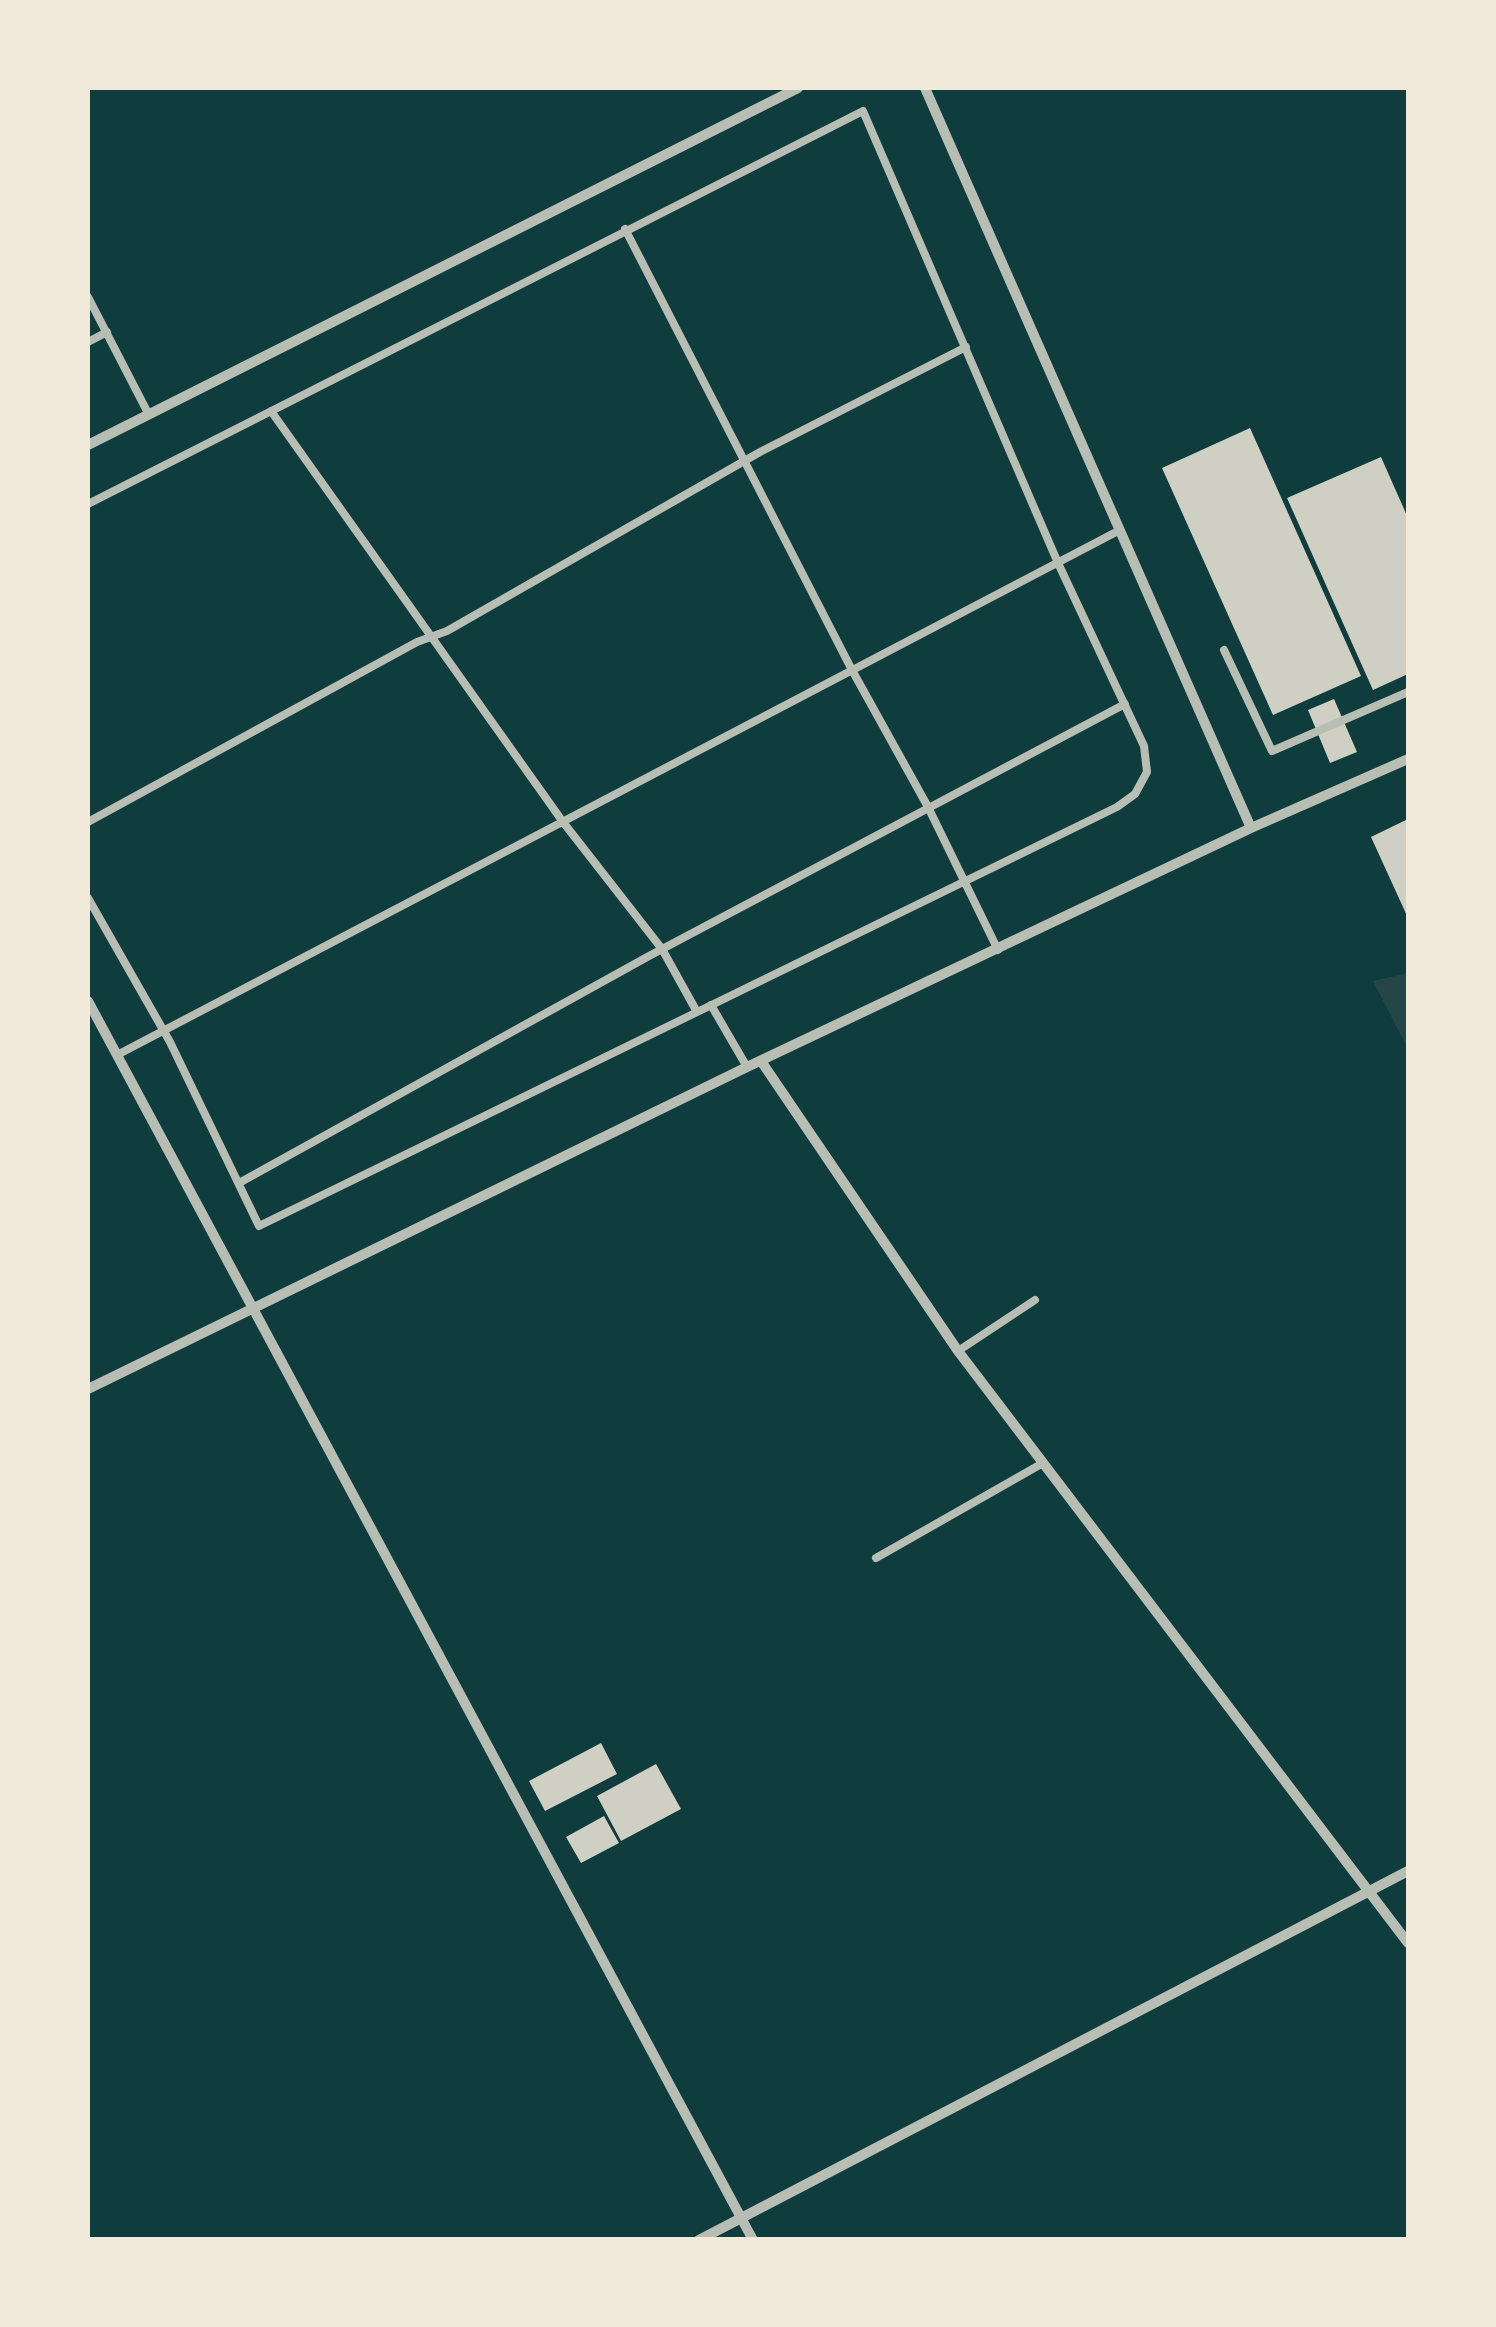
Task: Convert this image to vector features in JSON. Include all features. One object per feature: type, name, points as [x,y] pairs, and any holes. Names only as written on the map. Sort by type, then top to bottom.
[{"type":"street","points":[[88,445],[798,88]]},
{"type":"street","points":[[925,88],[1251,828]]},
{"type":"street","points":[[88,1389],[249,1307],[761,1061],[1251,828],[1408,758]]},
{"type":"street","points":[[88,1001],[753,2240]]},
{"type":"street","points":[[761,1061],[958,1352],[1408,1943]]},
{"type":"street","points":[[700,2240],[1408,1871]]},
{"type":"lane","points":[[88,504],[863,111],[1058,563],[1144,746],[1147,772],[1134,794],[1118,807],[259,1226],[162,1029],[88,898]]},
{"type":"lane","points":[[625,229],[852,670],[928,807],[998,950]]},
{"type":"lane","points":[[88,298],[149,414]]},
{"type":"lane","points":[[88,342],[107,332]]},
{"type":"lane","points":[[88,822],[433,636],[746,460],[966,347]]},
{"type":"lane","points":[[271,411],[563,822],[662,949],[697,1012]]},
{"type":"lane","points":[[117,1055],[1120,530]]},
{"type":"lane","points":[[1224,650],[1272,751],[1408,692]]},
{"type":"lane","points":[[238,1183],[662,949],[1124,704]]},
{"type":"lane","points":[[712,1005],[747,1068]]},
{"type":"lane","points":[[958,1352],[1035,1300]]},
{"type":"lane","points":[[876,1558],[1043,1463]]},
{"type":"shaded area","points":[[1408,973],[1408,1049],[1373,981]]},
{"type":"building","points":[[1250,428],[1361,676],[1273,715],[1162,468]]},
{"type":"building","points":[[1381,457],[1408,518],[1408,674],[1373,690],[1287,498]]},
{"type":"building","points":[[1334,699],[1357,752],[1330,763],[1308,710]]},
{"type":"building","points":[[1408,819],[1408,918],[1371,837]]},
{"type":"building","points":[[601,1743],[617,1774],[545,1811],[529,1781]]},
{"type":"building","points":[[656,1764],[681,1809],[621,1841],[597,1796]]},
{"type":"building","points":[[604,1816],[619,1843],[581,1863],[566,1837]]}]
